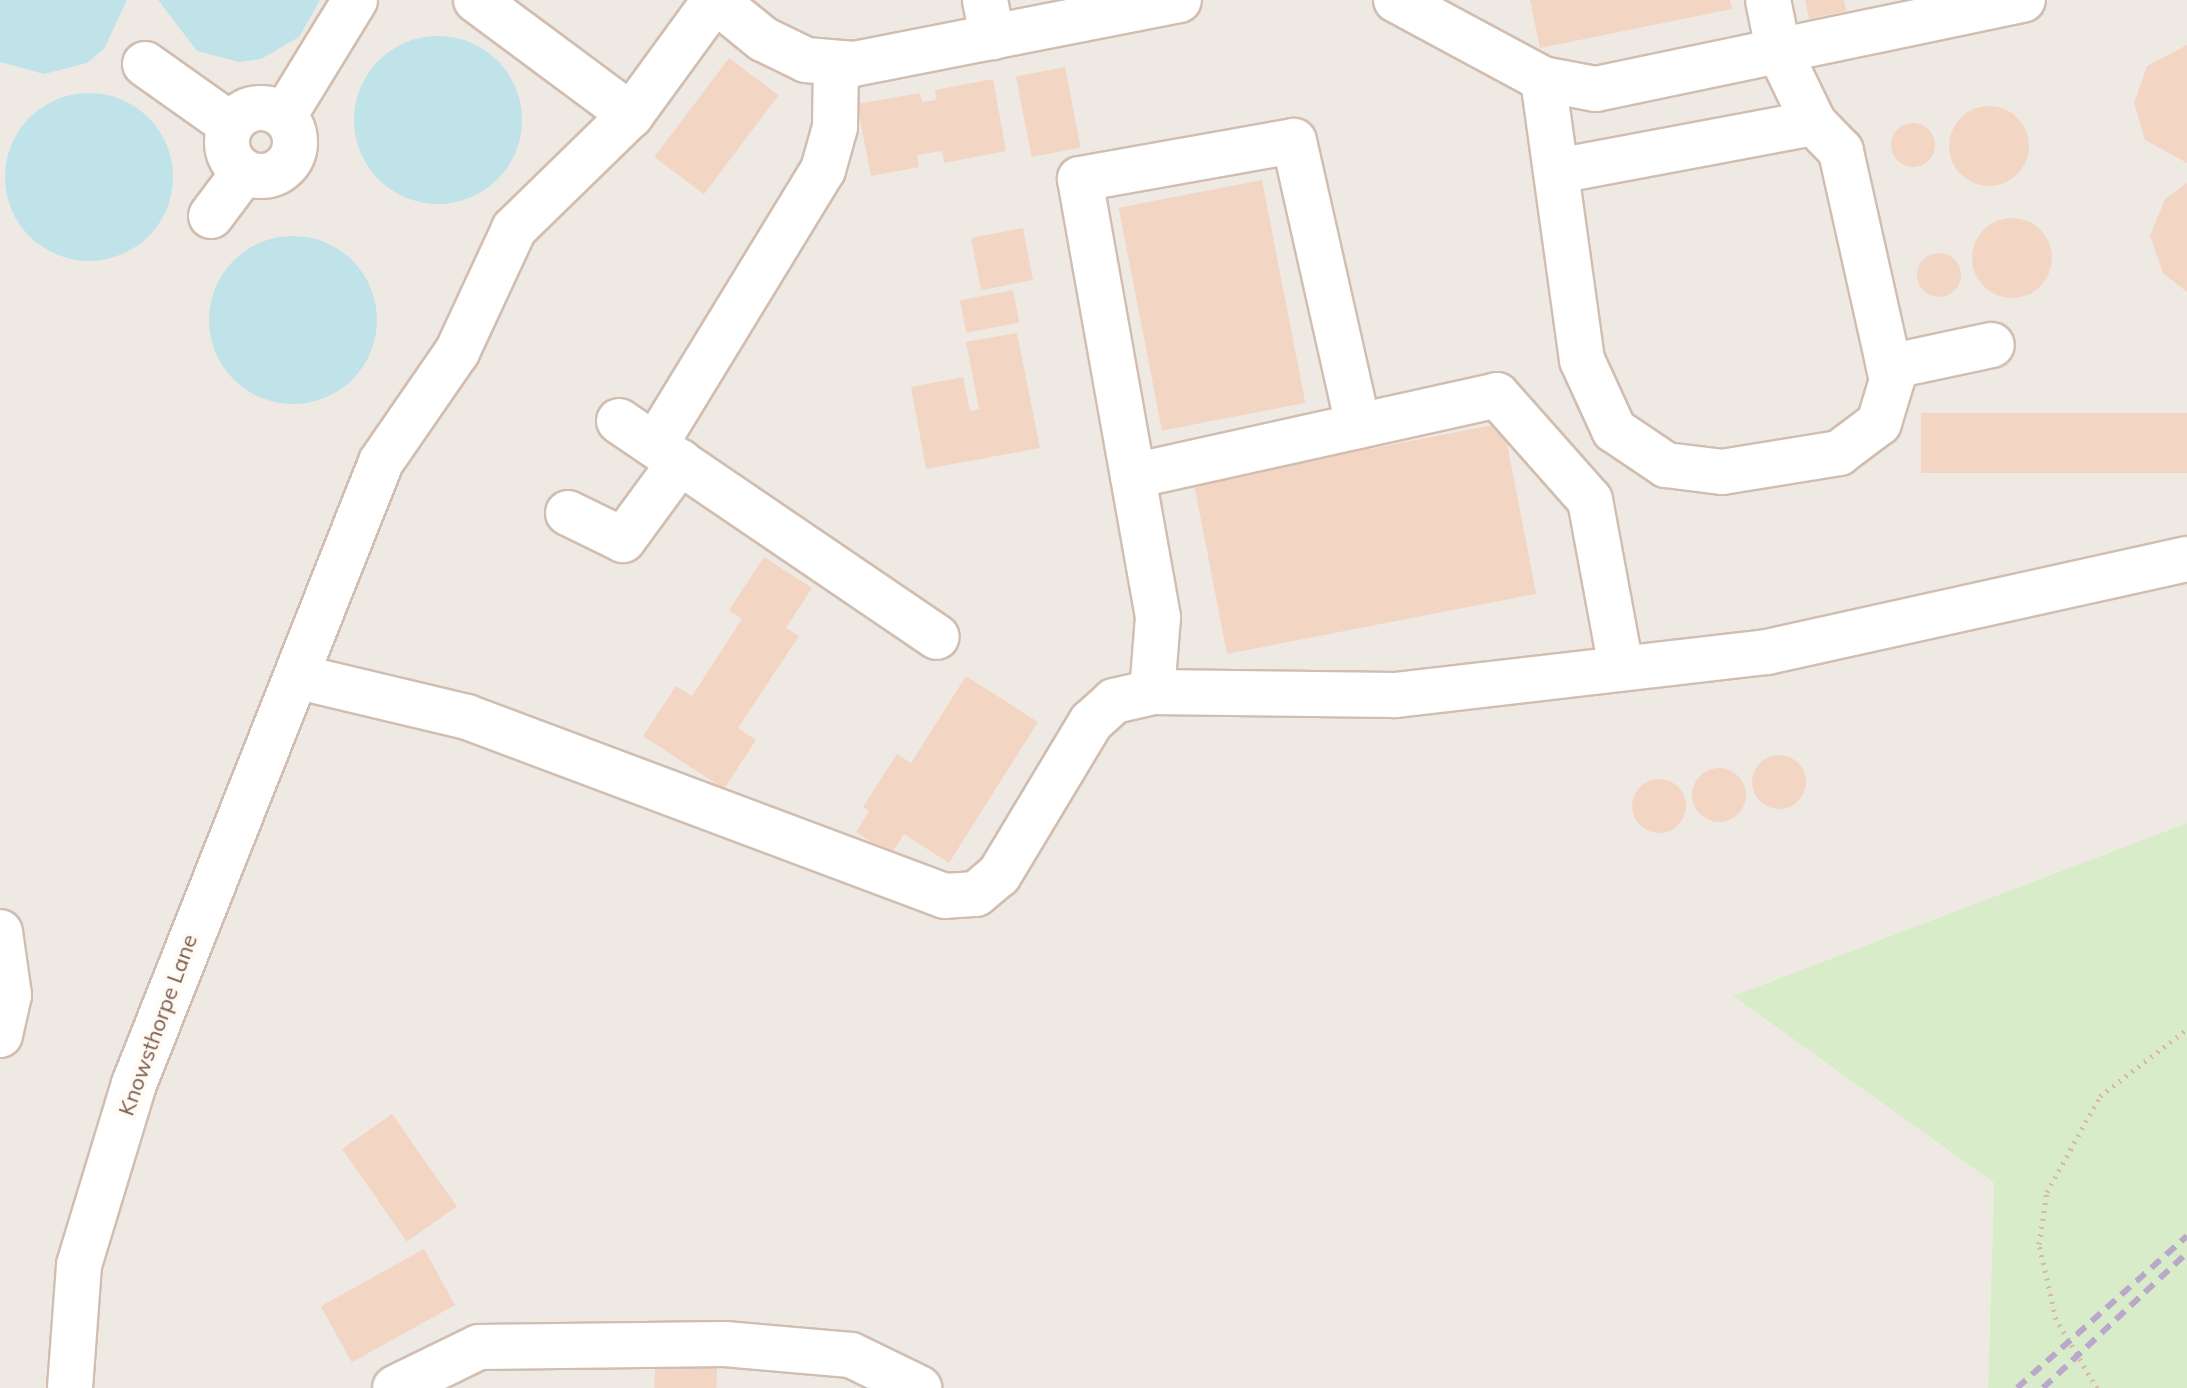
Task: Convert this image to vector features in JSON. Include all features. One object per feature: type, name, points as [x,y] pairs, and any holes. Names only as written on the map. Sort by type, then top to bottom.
[{"type":"street","points":[[284,116],[355,0]]},
{"type":"street","points":[[476,0],[631,115]]},
{"type":"street","points":[[715,0],[763,39],[806,60],[836,63],[989,18],[1179,0]]},
{"type":"street","name":"Knowsthorpe Lane","points":[[70,1388],[79,1265],[134,1084],[271,729],[299,677],[381,462],[457,352],[514,229],[631,115],[715,0]]},
{"type":"street","points":[[1396,0],[1543,79],[1596,89],[2023,0]]},
{"type":"street","points":[[1543,79],[1582,360],[1614,430],[1666,465],[1722,472],[1839,453],[1879,423],[1889,367],[1841,151],[1814,123],[1778,49],[1768,0]]},
{"type":"street","points":[[568,513],[623,540],[823,170],[835,127],[836,63]]},
{"type":"street","points":[[145,64],[231,125]]},
{"type":"street","points":[[260,107],[284,116],[296,140],[287,165],[263,176],[244,172],[229,156],[231,125],[260,107]]},
{"type":"street","points":[[1557,171],[1814,123]]},
{"type":"street","points":[[1152,692],[1158,617],[1080,179],[1294,141],[1358,426]]},
{"type":"street","points":[[211,216],[244,172]]},
{"type":"street","points":[[1889,367],[1992,345]]},
{"type":"street","points":[[1133,476],[1497,395],[1590,500],[1621,668]]},
{"type":"street","points":[[619,421],[937,637]]},
{"type":"street","points":[[299,677],[467,717],[945,896],[976,894],[999,875],[1091,722],[1114,701],[1152,692],[1395,695],[1767,652],[2187,559]]},
{"type":"street","points":[[0,932],[9,995],[0,1035]]},
{"type":"street","points":[[395,1388],[479,1347],[725,1344],[851,1355],[919,1388]]},
{"type":"path","points":[[2097,1388],[2056,1319],[2039,1244],[2047,1192],[2100,1096],[2187,1029]]},
{"type":"shaded area","points":[[0,0],[2187,0],[2187,823],[1733,996],[1994,1183],[1988,1388],[0,1388]]},
{"type":"green space","points":[[2187,823],[2187,1388],[1988,1388],[1994,1183],[1733,996]]},
{"type":"water","points":[[0,0],[127,0],[104,49],[87,63],[44,74],[0,62]]},
{"type":"water","points":[[158,0],[320,0],[299,37],[261,59],[239,62],[197,51]]},
{"type":"water","points":[[438,36],[470,42],[498,60],[516,88],[522,120],[516,152],[498,180],[470,198],[438,204],[406,198],[378,180],[360,152],[354,120],[360,88],[378,60],[406,42]]},
{"type":"water","points":[[89,93],[121,99],[149,117],[167,145],[173,177],[167,209],[149,237],[121,255],[89,261],[57,255],[29,237],[11,209],[5,177],[11,145],[29,117],[57,99]]},
{"type":"water","points":[[293,236],[325,242],[353,260],[371,288],[377,320],[371,352],[353,380],[325,398],[293,404],[261,398],[233,380],[215,352],[209,320],[215,288],[233,260],[261,242]]},
{"type":"building","points":[[1530,0],[1730,0],[1732,9],[1540,48]]},
{"type":"building","points":[[1805,0],[1844,0],[1846,11],[1809,19]]},
{"type":"building","points":[[2187,45],[2187,163],[2145,140],[2134,103],[2147,66]]},
{"type":"building","points":[[729,58],[779,95],[704,194],[654,157]]},
{"type":"building","points":[[1065,67],[1081,147],[1032,157],[1016,77]]},
{"type":"building","points":[[993,79],[1006,151],[944,163],[942,151],[917,155],[919,167],[871,176],[857,104],[920,93],[922,102],[936,100],[935,90]]},
{"type":"building","points":[[1981,106],[1997,106],[2018,117],[2029,138],[2029,154],[2018,175],[1997,186],[1981,186],[1967,180],[1955,168],[1949,154],[1949,138],[1955,124],[1967,112]]},
{"type":"building","points":[[1913,123],[1929,129],[1935,145],[1929,161],[1913,167],[1897,161],[1891,145],[1897,129]]},
{"type":"building","points":[[1262,180],[1305,403],[1162,431],[1119,208]]},
{"type":"building","points":[[2187,183],[2187,292],[2163,273],[2150,236],[2165,199]]},
{"type":"building","points":[[2004,218],[2020,218],[2041,229],[2052,250],[2052,266],[2041,287],[2020,298],[2004,298],[1990,292],[1978,280],[1972,266],[1972,250],[1978,236],[1990,224]]},
{"type":"building","points":[[1023,228],[1033,280],[981,290],[971,238]]},
{"type":"building","points":[[1939,253],[1955,259],[1961,275],[1955,291],[1939,297],[1923,291],[1917,275],[1923,259]]},
{"type":"building","points":[[1013,290],[1019,322],[966,333],[960,300]]},
{"type":"building","points":[[1017,333],[1040,448],[926,469],[911,387],[963,377],[970,411],[979,409],[966,342]]},
{"type":"building","points":[[1921,413],[2187,413],[2187,473],[1921,473]]},
{"type":"building","points":[[1503,423],[1536,594],[1227,654],[1194,483]]},
{"type":"building","points":[[764,557],[812,588],[786,628],[799,636],[738,728],[756,740],[724,789],[643,736],[676,686],[692,696],[742,619],[729,610]]},
{"type":"building","points":[[966,676],[1038,722],[949,863],[904,834],[891,854],[856,832],[869,811],[863,807],[897,754],[911,763]]},
{"type":"building","points":[[1779,755],[1798,763],[1806,782],[1798,801],[1779,809],[1760,801],[1752,782],[1760,763]]},
{"type":"building","points":[[1719,768],[1738,776],[1746,795],[1738,814],[1719,822],[1700,814],[1692,795],[1700,776]]},
{"type":"building","points":[[1659,779],[1678,787],[1686,806],[1678,825],[1659,833],[1640,825],[1632,806],[1640,787]]},
{"type":"building","points":[[392,1114],[457,1207],[407,1242],[342,1149]]},
{"type":"building","points":[[424,1249],[455,1305],[352,1362],[321,1306]]},
{"type":"building","points":[[655,1360],[717,1361],[717,1388],[655,1388]]},
{"type":"railway","points":[[2017,1388],[2187,1236]]},
{"type":"railway","points":[[2043,1388],[2187,1253]]}]
